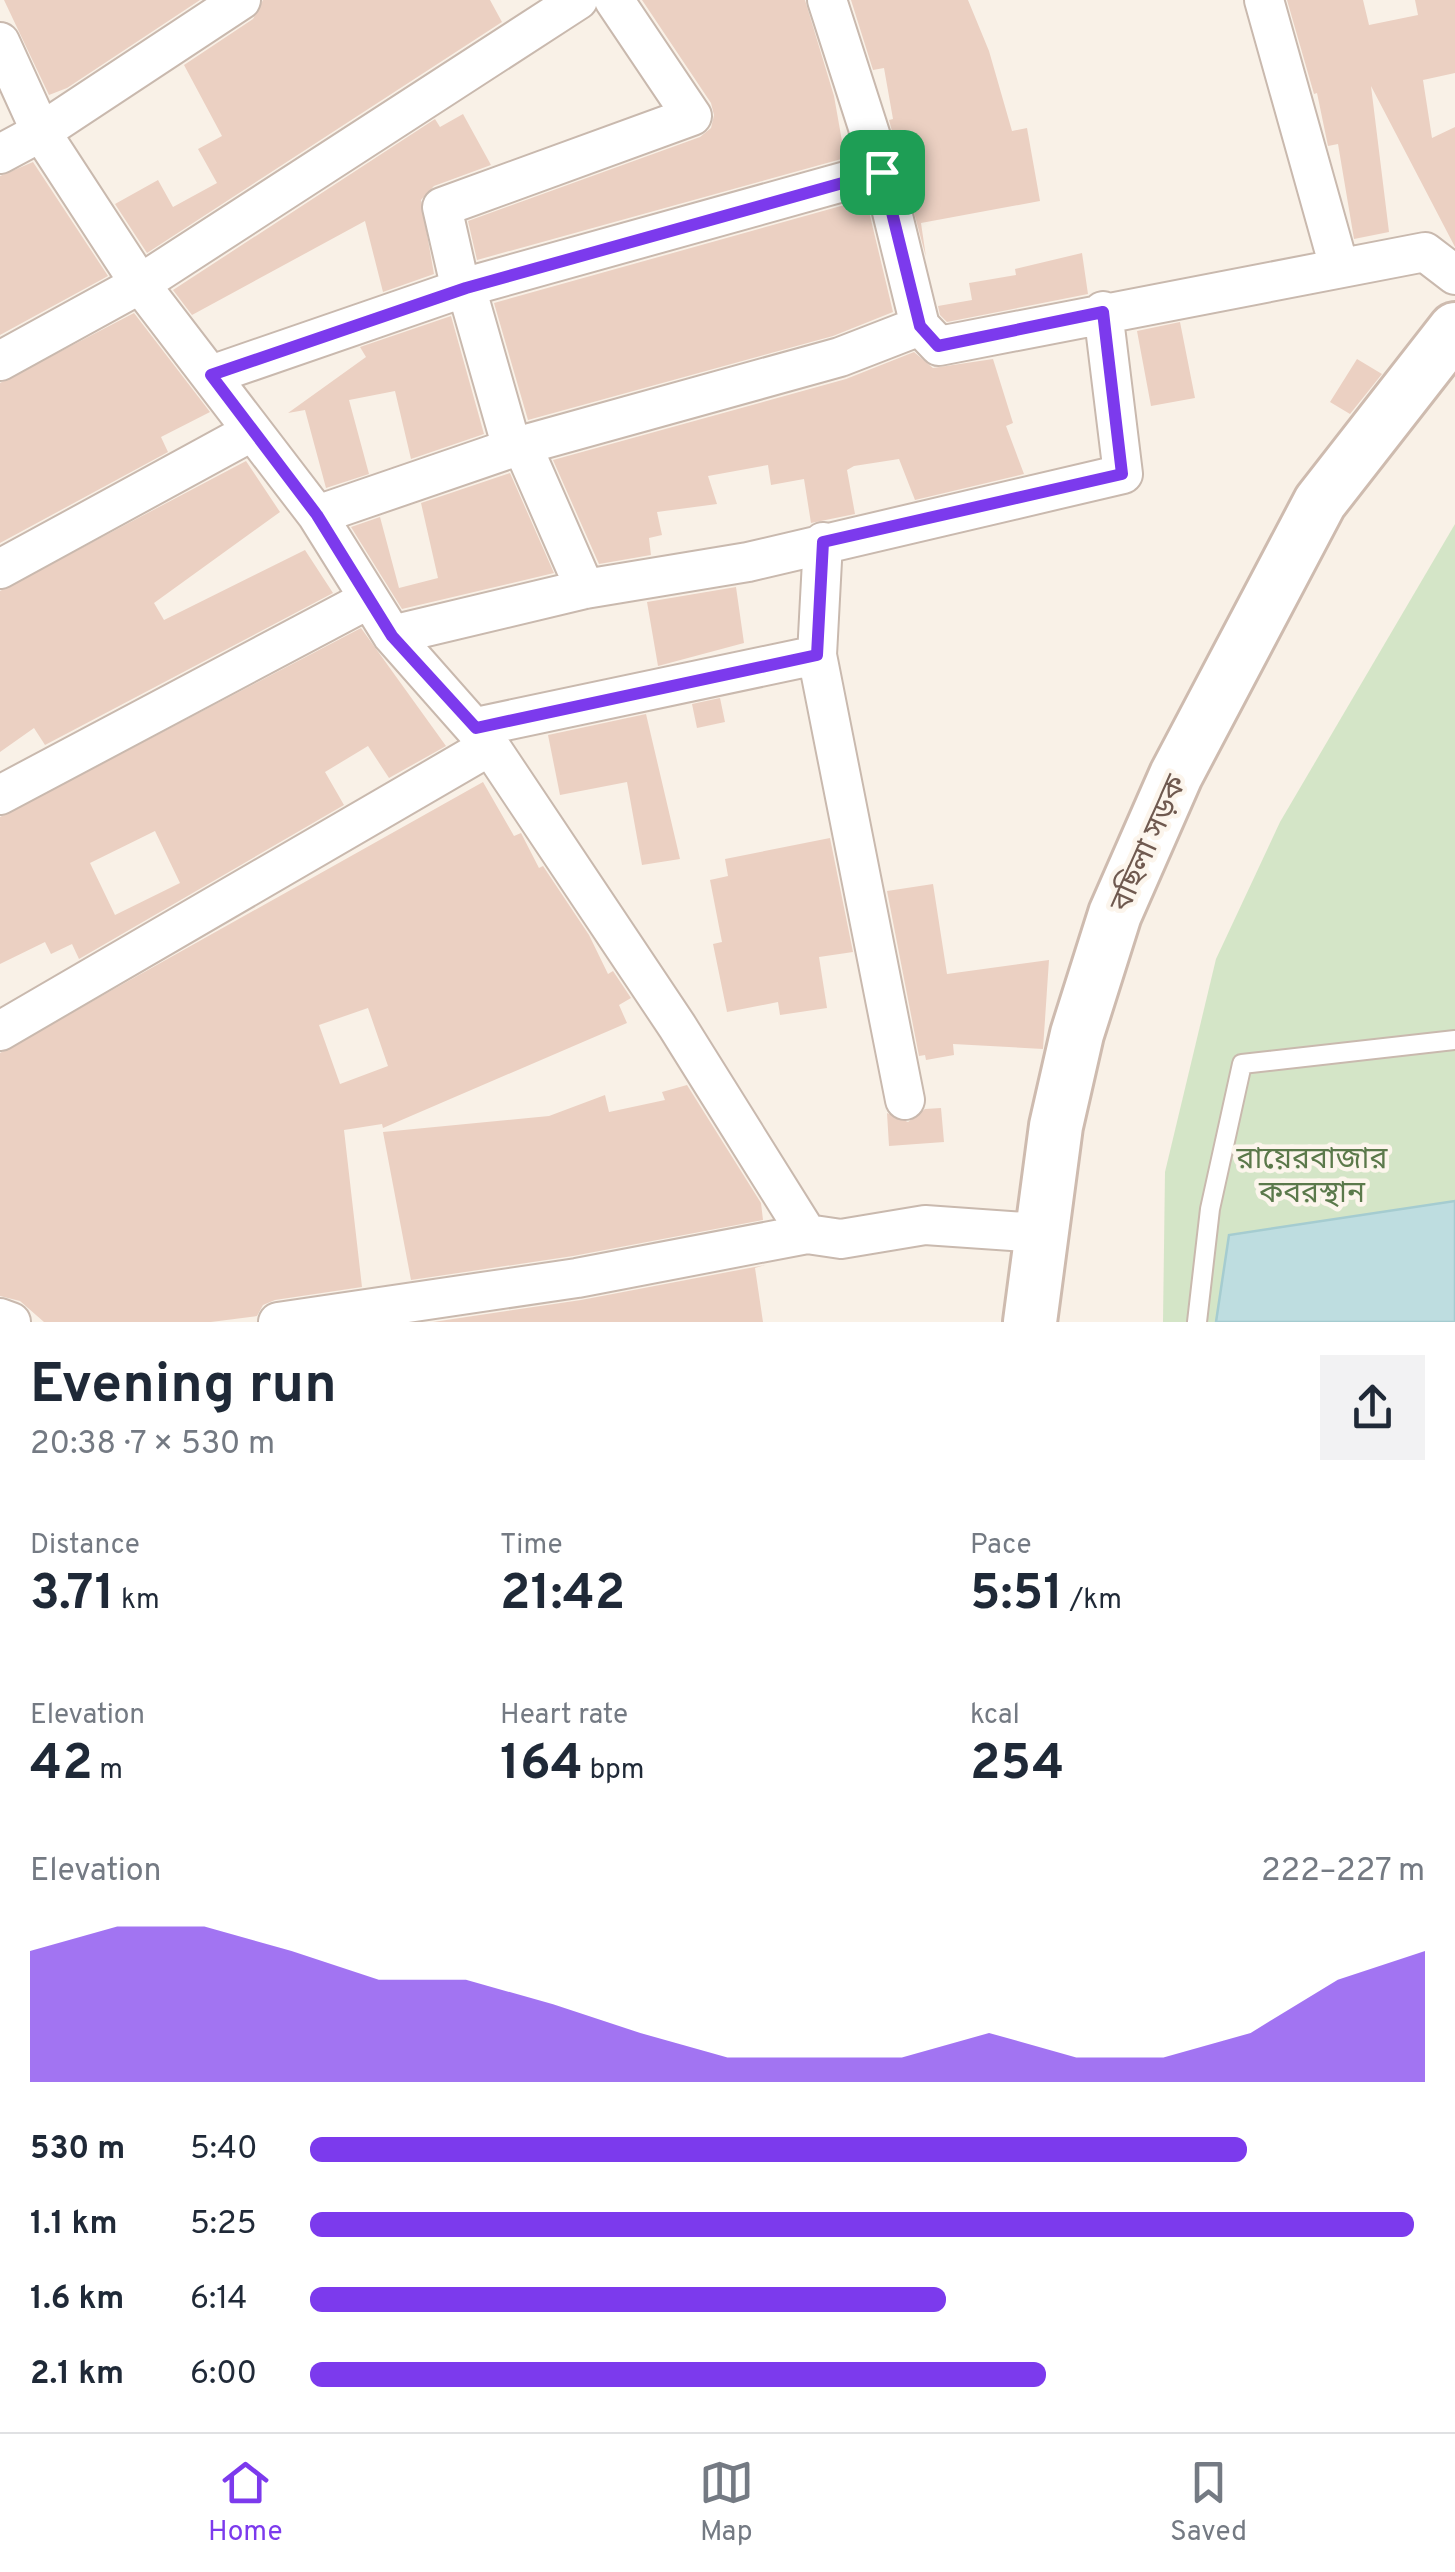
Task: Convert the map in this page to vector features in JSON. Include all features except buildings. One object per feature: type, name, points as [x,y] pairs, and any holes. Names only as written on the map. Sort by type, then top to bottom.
[{"type":"main road","name":"বছিলা সড়ক","points":[[1388,410],[1455,294]]},
{"type":"main road","name":"বছিলা সড়ক","points":[[1030,1322],[1038,1232],[1077,1034],[1115,914],[1176,776],[1320,502],[1388,410],[1455,330]]},
{"type":"street","points":[[0,154],[41,132],[241,0]]},
{"type":"street","points":[[0,361],[140,284],[578,0]]},
{"type":"street","points":[[585,589],[517,446],[466,288],[458,277],[442,206],[692,116],[614,0]]},
{"type":"street","points":[[828,0],[882,172],[920,326],[938,346],[1425,252],[1455,275]]},
{"type":"street","points":[[1264,0],[1339,267]]},
{"type":"street","points":[[0,42],[41,132],[140,284],[317,515],[392,636],[483,737],[677,1026],[807,1234]]},
{"type":"street","points":[[211,375],[466,288],[882,172]]},
{"type":"street","points":[[392,636],[585,589],[748,562],[1122,474],[1103,312]]},
{"type":"street","points":[[317,515],[517,446],[840,357],[920,326]]},
{"type":"street","points":[[0,569],[251,432]]},
{"type":"street","points":[[823,542],[817,655],[905,1100]]},
{"type":"street","points":[[0,795],[369,598]]},
{"type":"street","points":[[0,1031],[483,737],[817,655]]},
{"type":"street","points":[[278,1322],[577,1278],[807,1234],[841,1239],[926,1225],[1038,1232]]},
{"type":"street","points":[[0,1318],[11,1322]]},
{"type":"lane","points":[[1197,1322],[1210,1208],[1242,1064],[1455,1040]]},
{"type":"green space","name":"রায়েরবাজার কবরস্থান","points":[[1455,524],[1455,1322],[1163,1322],[1165,1172],[1216,959],[1280,822]]},
{"type":"water","points":[[1455,1201],[1455,1322],[1216,1322],[1229,1235]]},
{"type":"route","points":[[882,172],[920,326],[938,346],[1103,312],[1122,474],[823,542],[817,655],[476,728],[392,636],[317,515],[211,375],[466,288],[882,172]]}]
